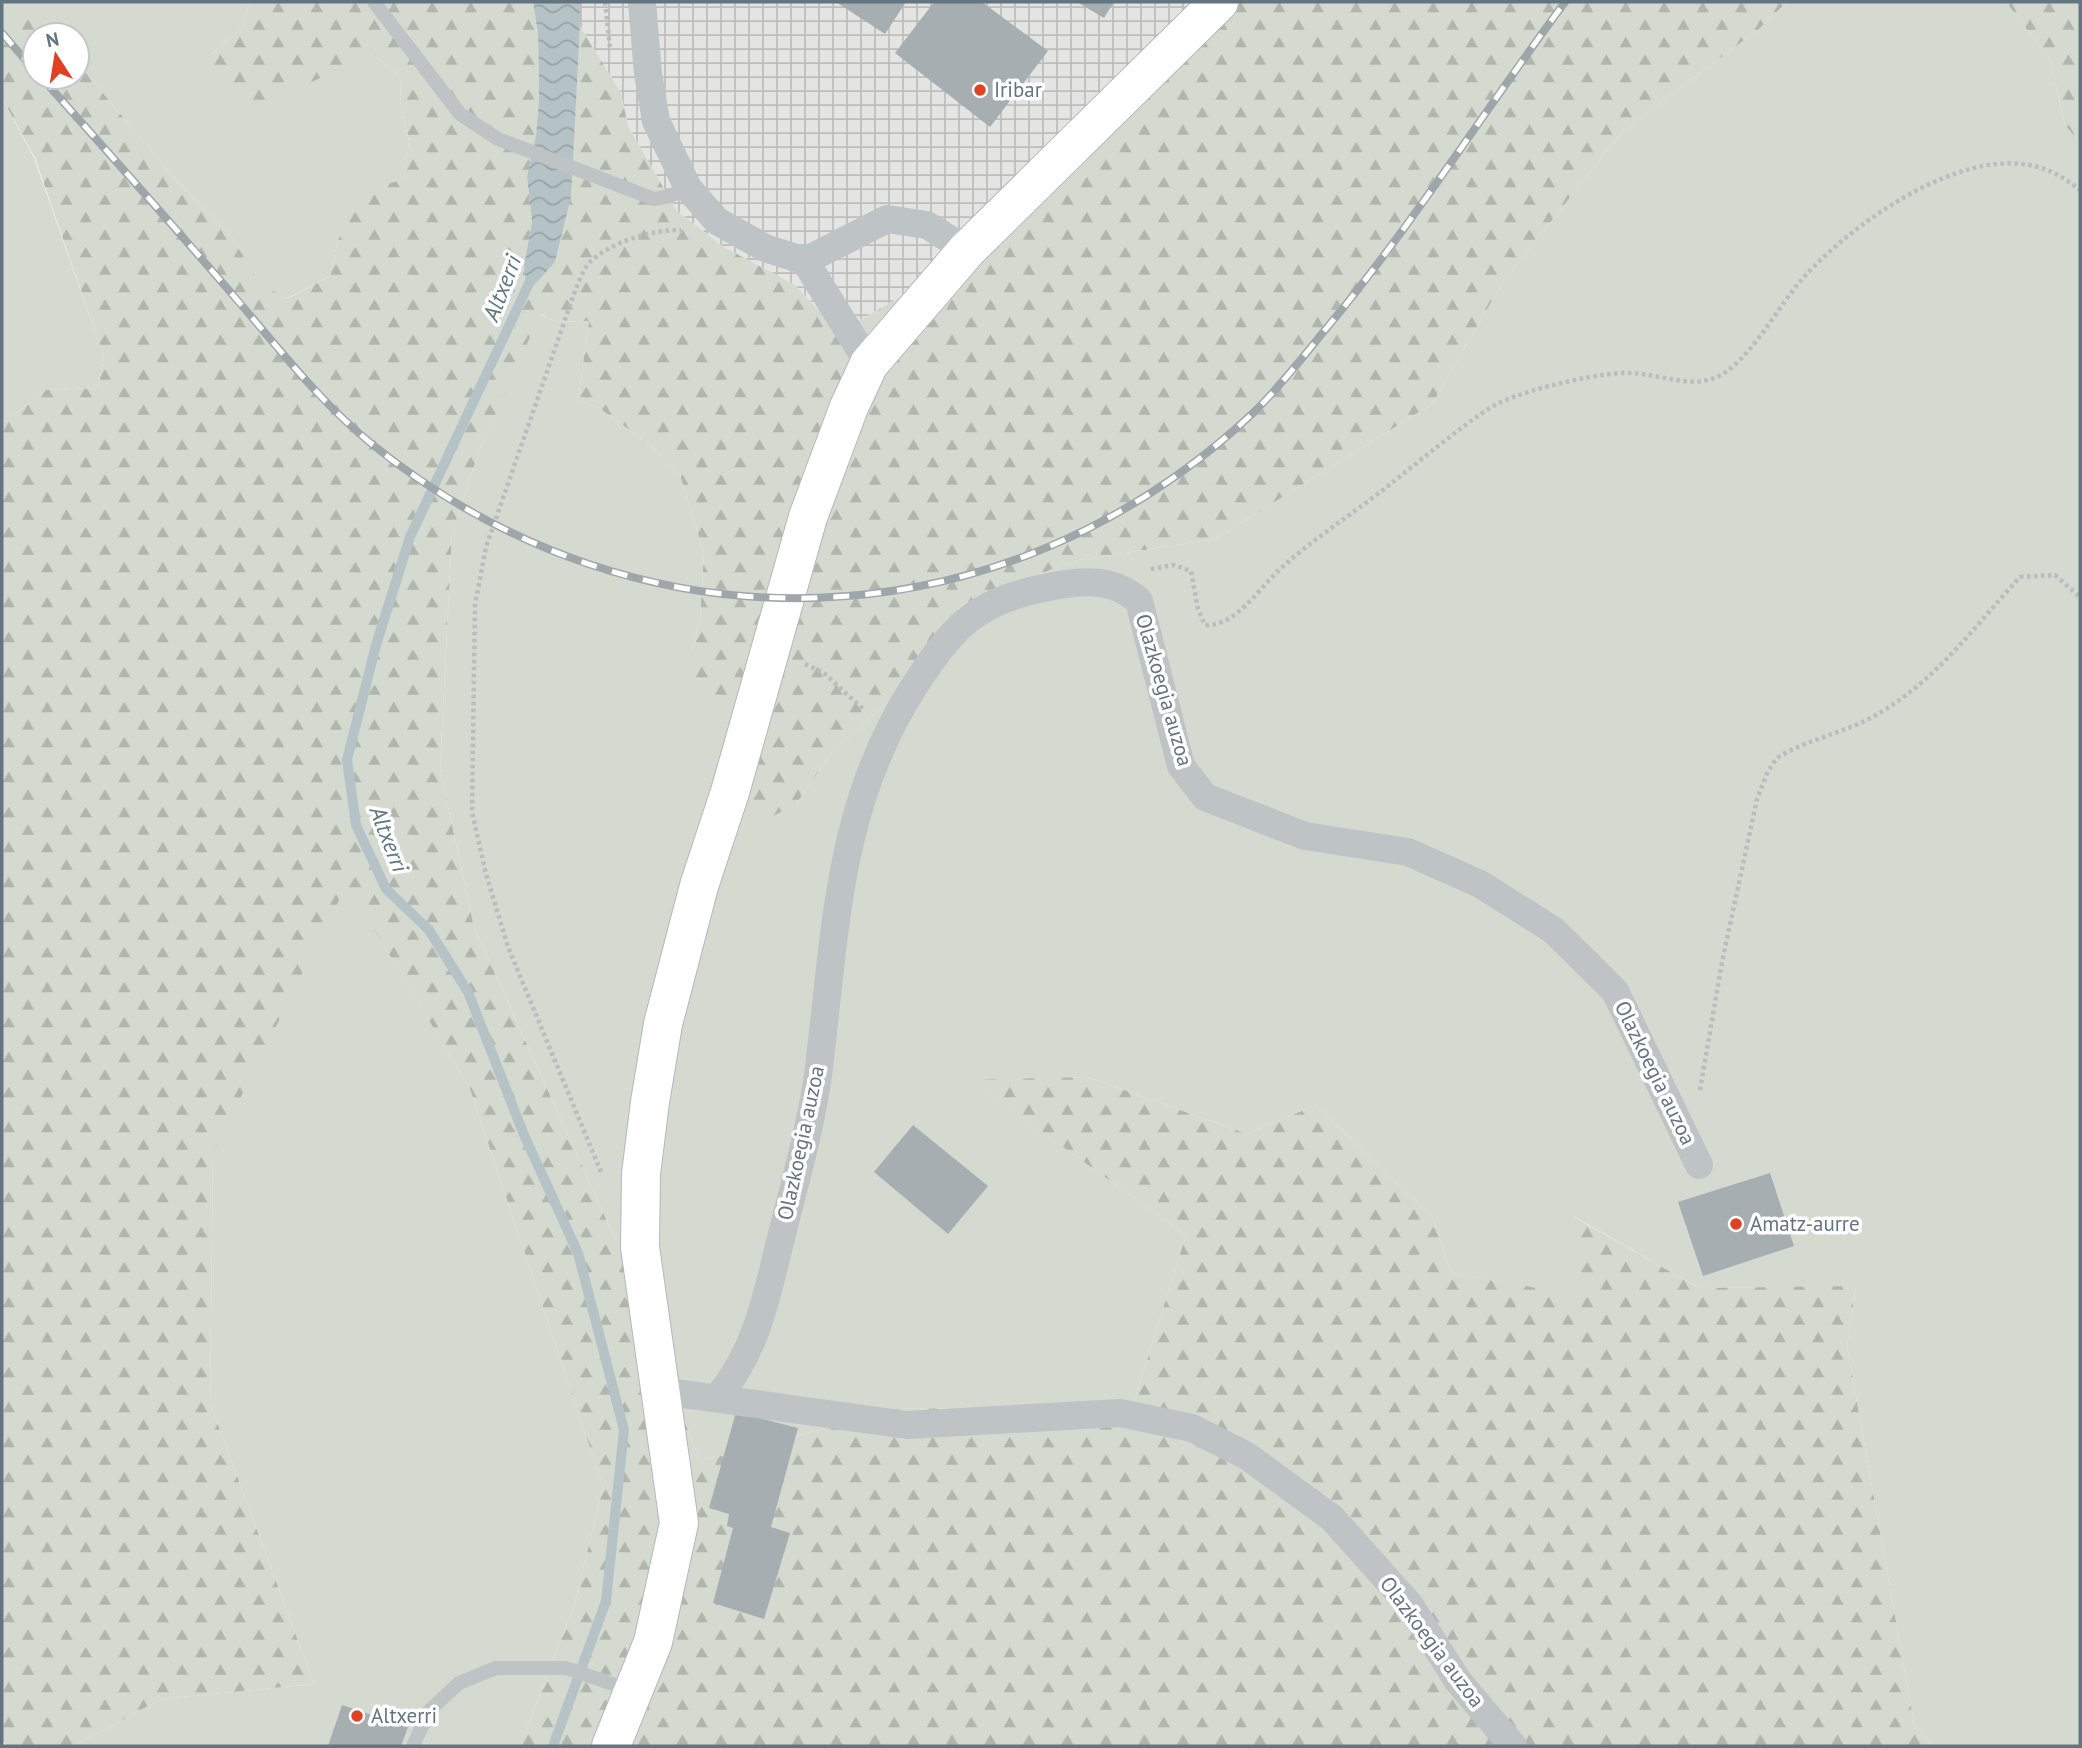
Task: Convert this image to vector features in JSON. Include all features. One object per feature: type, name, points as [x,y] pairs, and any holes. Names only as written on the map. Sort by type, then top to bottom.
[{"type":"street","points":[[642,2],[648,74],[656,121],[688,188],[717,221],[765,248],[805,261],[869,364]]},
{"type":"street","points":[[611,1746],[620,1686],[658,1623],[679,1523],[640,1247],[641,1174],[650,1102],[663,1024],[808,517],[849,407],[869,364],[967,250],[1219,2]]},
{"type":"street","points":[[805,261],[887,219],[927,225],[967,250]]},
{"type":"street","name":"Olazkoegia auzoa","points":[[718,1397],[739,1372],[764,1307],[816,1085],[843,862],[870,768],[907,697],[930,662],[961,625],[985,605],[1009,595],[1069,583],[1092,582],[1127,590],[1139,601],[1181,766],[1205,797],[1305,836],[1408,852],[1480,884],[1553,930],[1615,990],[1699,1166]]},
{"type":"street","name":"Olazkoegia auzoa","points":[[661,1391],[907,1425],[1120,1413],[1192,1428],[1247,1456],[1332,1518],[1409,1604],[1458,1681],[1513,1746]]},
{"type":"lane","points":[[374,2],[460,114],[498,139],[654,199],[670,197],[688,188]]},
{"type":"lane","points":[[413,1746],[429,1711],[458,1683],[496,1668],[566,1668],[620,1686]]},
{"type":"path","points":[[1092,582],[1174,565],[1191,571],[1198,608],[1205,625],[1220,625],[1234,617],[1292,558],[1491,407],[1572,381],[1620,373],[1659,374],[1692,383],[1710,382],[1728,371],[1806,276],[1858,230],[1945,175],[1990,165],[2033,165],[2062,176],[2080,190]]},
{"type":"path","points":[[606,1182],[508,947],[472,812],[475,605],[486,547],[575,291],[588,264],[614,245],[664,230],[695,229],[717,221]]},
{"type":"path","points":[[1677,1120],[1697,1101],[1703,1083],[1722,962],[1758,799],[1768,771],[1777,758],[1874,716],[1919,688],[1952,657],[2020,577],[2055,575],[2080,597]]},
{"type":"path","points":[[762,676],[783,665],[802,662],[824,673],[860,709],[881,710],[907,697]]},
{"type":"shaded area","points":[[580,2],[1200,2],[900,297],[860,320],[826,318],[795,285],[724,247],[677,211],[628,126],[621,93],[580,26]]},
{"type":"green space","points":[[2,2],[249,2],[242,29],[211,54],[372,53],[400,76],[401,106],[409,142],[404,180],[338,240],[330,276],[286,299],[259,283],[231,236],[174,178],[91,79],[91,21],[36,21],[30,16],[21,21],[2,41]]},
{"type":"green space","points":[[249,2],[533,2],[538,34],[539,99],[536,135],[527,177],[532,222],[524,265],[555,262],[570,197],[580,26],[621,93],[628,126],[677,211],[724,247],[795,285],[826,318],[860,320],[900,297],[1200,2],[1787,2],[1759,29],[1622,132],[1503,282],[1432,404],[1215,539],[1073,561],[961,605],[905,686],[832,752],[796,804],[756,825],[743,810],[738,713],[714,703],[696,685],[692,650],[700,618],[704,553],[680,475],[651,445],[599,408],[578,400],[589,321],[556,322],[540,314],[476,460],[452,533],[440,769],[474,927],[620,1250],[700,1461],[898,1409],[1133,1405],[1186,1235],[969,1080],[1088,1077],[1247,1134],[1316,1105],[1432,1217],[1451,1273],[1576,1295],[1574,1217],[1699,1288],[1856,1286],[1847,1346],[1914,1723],[1932,1746],[520,1746],[574,1606],[603,1487],[470,1089],[347,884],[213,1153],[210,1403],[314,1684],[161,1699],[74,1746],[7,1746],[2,1740],[2,424],[46,390],[98,388],[104,357],[35,158],[2,98],[2,41],[21,23],[21,91],[91,91],[91,79],[174,178],[231,236],[259,282],[287,299],[330,276],[338,240],[366,188],[404,180],[409,141],[401,106],[400,76],[372,53],[264,105],[221,90],[211,54],[242,29]]},
{"type":"green space","points":[[1787,2],[2006,2],[2050,60],[2065,125],[2080,143],[2080,1746],[1932,1746],[1914,1723],[1847,1346],[1856,1287],[1699,1288],[1575,1217],[1577,1296],[1451,1273],[1432,1217],[1316,1105],[1247,1134],[1088,1077],[971,1081],[1186,1235],[1133,1405],[898,1409],[700,1461],[620,1250],[474,927],[440,769],[452,533],[476,460],[539,314],[556,322],[589,321],[578,400],[599,408],[651,445],[680,475],[704,553],[700,618],[692,650],[738,713],[796,804],[832,752],[905,686],[961,605],[1073,561],[1215,539],[1432,404],[1503,282],[1622,132],[1759,29]]},
{"type":"green space","points":[[2006,2],[2080,2],[2080,143],[2065,125],[2050,60]]},
{"type":"green space","points":[[30,15],[37,21],[24,21]]},
{"type":"green space","points":[[2,98],[34,158],[104,357],[98,388],[46,390],[2,424]]},
{"type":"green space","points":[[347,883],[470,1089],[603,1487],[574,1606],[520,1746],[74,1746],[161,1699],[314,1684],[210,1403],[213,1152]]},
{"type":"water","points":[[533,2],[580,2],[580,26],[571,197],[555,262],[527,293],[524,265],[532,222],[527,177],[536,135],[539,99],[538,34]]},
{"type":"building","points":[[836,2],[906,2],[885,34]]},
{"type":"building","name":"Iribar","points":[[934,2],[982,2],[1048,51],[990,127],[895,53]]},
{"type":"building","points":[[1077,2],[1114,2],[1104,18]]},
{"type":"building","points":[[913,1125],[988,1186],[948,1234],[874,1172]]},
{"type":"building","name":"Amatz-aurre","points":[[1770,1173],[1794,1246],[1703,1276],[1678,1202]]},
{"type":"building","points":[[736,1412],[798,1428],[771,1527],[790,1533],[764,1619],[713,1603],[733,1528],[727,1526],[729,1514],[709,1508]]},
{"type":"building","name":"Altxerri","points":[[342,1705],[408,1727],[401,1746],[328,1746]]},
{"type":"waterway","name":"Altxerri","points":[[531,279],[410,537],[376,645],[347,760],[356,825],[386,889],[429,930],[468,992],[524,1135],[578,1253],[624,1430],[606,1601],[553,1746]]},
{"type":"railway","points":[[53,91],[336,412],[373,445],[477,515],[588,564],[703,591],[819,598],[935,583],[1047,547],[1154,491],[1253,413],[1357,291],[1565,2]]},
{"type":"railway","points":[[2,33],[21,55]]},
{"type":"place","name":"Iribar","points":[[980,90]]},
{"type":"place","name":"Amatz-aurre","points":[[1736,1224]]},
{"type":"place","name":"Altxerri","points":[[357,1716]]}]
